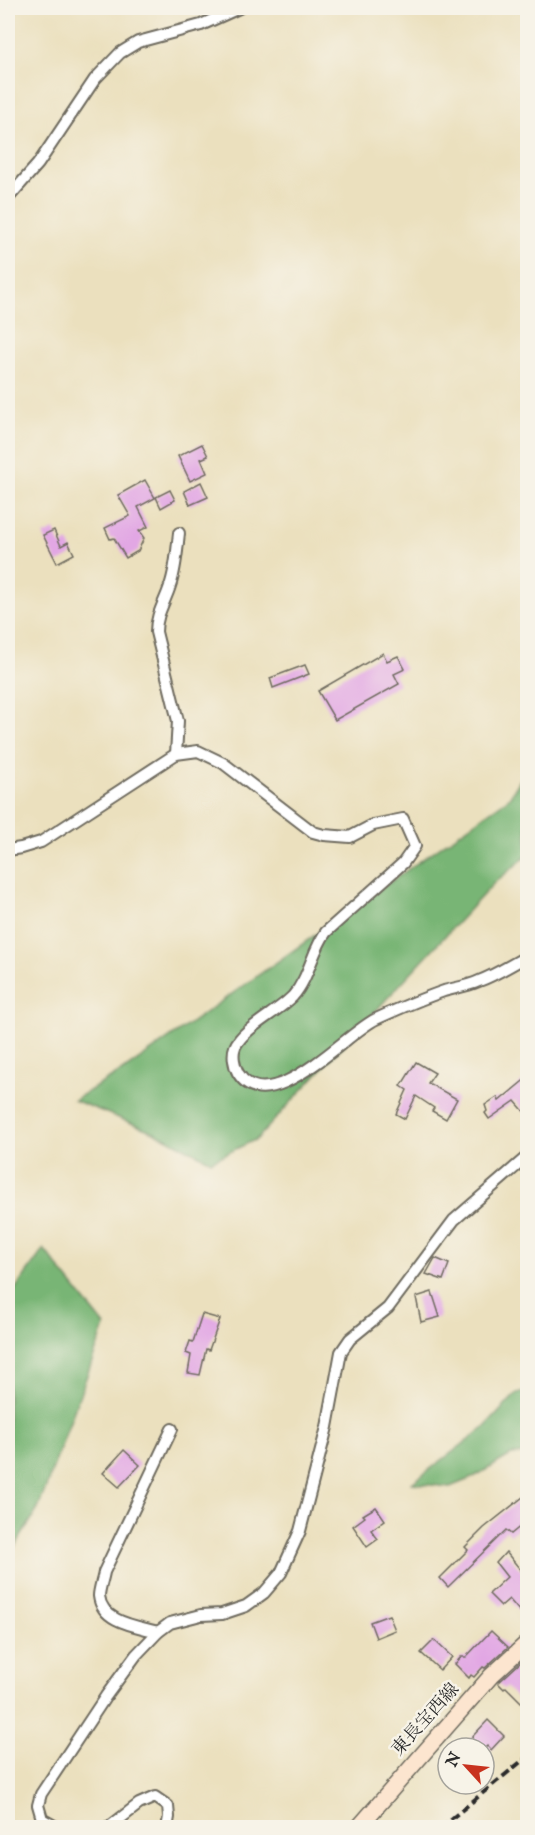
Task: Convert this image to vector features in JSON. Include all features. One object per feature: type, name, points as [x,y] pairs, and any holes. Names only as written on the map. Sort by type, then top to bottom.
[{"type":"main road","name":"東長宝西線","points":[[358,1827],[491,1676],[528,1642]]},
{"type":"street","points":[[8,198],[39,164],[95,79],[120,53],[138,42],[201,25],[240,8]]},
{"type":"street","points":[[176,754],[178,721],[156,632],[156,619],[171,585],[176,565],[179,532]]},
{"type":"street","points":[[8,850],[40,842],[176,754],[198,751],[223,763],[313,832],[350,837],[373,825],[402,819],[415,846],[403,863],[326,932],[317,945],[301,986],[291,998],[241,1037],[233,1048],[234,1065],[239,1074],[248,1084],[259,1087],[273,1086],[293,1079],[373,1020],[442,992],[479,981],[528,956]]},
{"type":"street","points":[[57,1827],[42,1819],[38,1805],[41,1794],[136,1655],[170,1623],[201,1615],[222,1614],[246,1606],[264,1593],[281,1573],[303,1519],[327,1427],[341,1352],[350,1339],[396,1299],[454,1220],[528,1156]]},
{"type":"street","points":[[158,1632],[115,1619],[104,1611],[99,1595],[104,1572],[172,1429]]},
{"type":"street","points":[[108,1827],[139,1804],[155,1797],[168,1806],[167,1827]]},
{"type":"green space","points":[[527,769],[527,856],[494,883],[257,1139],[211,1161],[154,1132],[74,1100],[127,1068],[509,798]]},
{"type":"green space","points":[[44,1249],[105,1326],[38,1509],[8,1558],[8,1299]]},
{"type":"green space","points":[[527,1392],[527,1454],[511,1455],[472,1478],[450,1487],[412,1483],[484,1428],[517,1393]]},
{"type":"building","points":[[202,444],[208,456],[201,459],[207,473],[190,481],[178,456]]},
{"type":"building","points":[[145,480],[155,498],[138,507],[148,527],[139,531],[144,538],[138,551],[126,558],[114,538],[110,539],[105,528],[130,516],[118,495]]},
{"type":"building","points":[[201,482],[208,497],[190,505],[184,491]]},
{"type":"building","points":[[170,490],[175,500],[161,508],[156,497]]},
{"type":"building","points":[[54,530],[61,546],[68,542],[74,554],[57,563],[43,535]]},
{"type":"building","points":[[383,653],[387,661],[398,656],[405,669],[394,674],[399,684],[335,720],[318,691]]},
{"type":"building","points":[[305,665],[309,674],[273,688],[270,678]]},
{"type":"building","points":[[416,1062],[435,1073],[428,1083],[457,1099],[446,1119],[432,1111],[434,1108],[416,1096],[405,1119],[396,1114],[407,1090],[401,1086]]},
{"type":"building","points":[[528,1077],[528,1116],[515,1101],[489,1119],[485,1113],[487,1111],[485,1105],[497,1097],[499,1101]]},
{"type":"building","points":[[435,1258],[449,1264],[443,1280],[426,1274]]},
{"type":"building","points":[[432,1292],[440,1317],[421,1322],[416,1297]]},
{"type":"building","points":[[202,1314],[220,1319],[209,1350],[206,1349],[200,1375],[188,1373],[191,1355],[186,1353],[190,1341],[193,1342]]},
{"type":"building","points":[[124,1450],[140,1465],[119,1487],[103,1473]]},
{"type":"building","points":[[528,1493],[528,1520],[511,1534],[506,1530],[448,1587],[440,1578],[468,1550],[465,1547],[484,1528]]},
{"type":"building","points":[[376,1507],[385,1520],[371,1530],[378,1539],[367,1547],[353,1526],[365,1517],[363,1515]]},
{"type":"building","points":[[506,1552],[528,1579],[528,1621],[509,1599],[501,1606],[489,1594],[507,1577],[496,1563]]},
{"type":"building","points":[[389,1615],[395,1630],[376,1638],[370,1622]]},
{"type":"building","points":[[491,1631],[508,1647],[474,1677],[471,1675],[469,1678],[455,1664],[461,1657],[466,1657]]},
{"type":"building","points":[[434,1640],[452,1657],[440,1670],[421,1653]]},
{"type":"building","points":[[528,1660],[528,1697],[522,1703],[506,1687],[504,1689],[498,1683],[521,1662],[523,1664]]},
{"type":"building","points":[[488,1720],[504,1736],[496,1745],[496,1736],[473,1736]]},
{"type":"railway","points":[[440,1828],[528,1756]]}]
